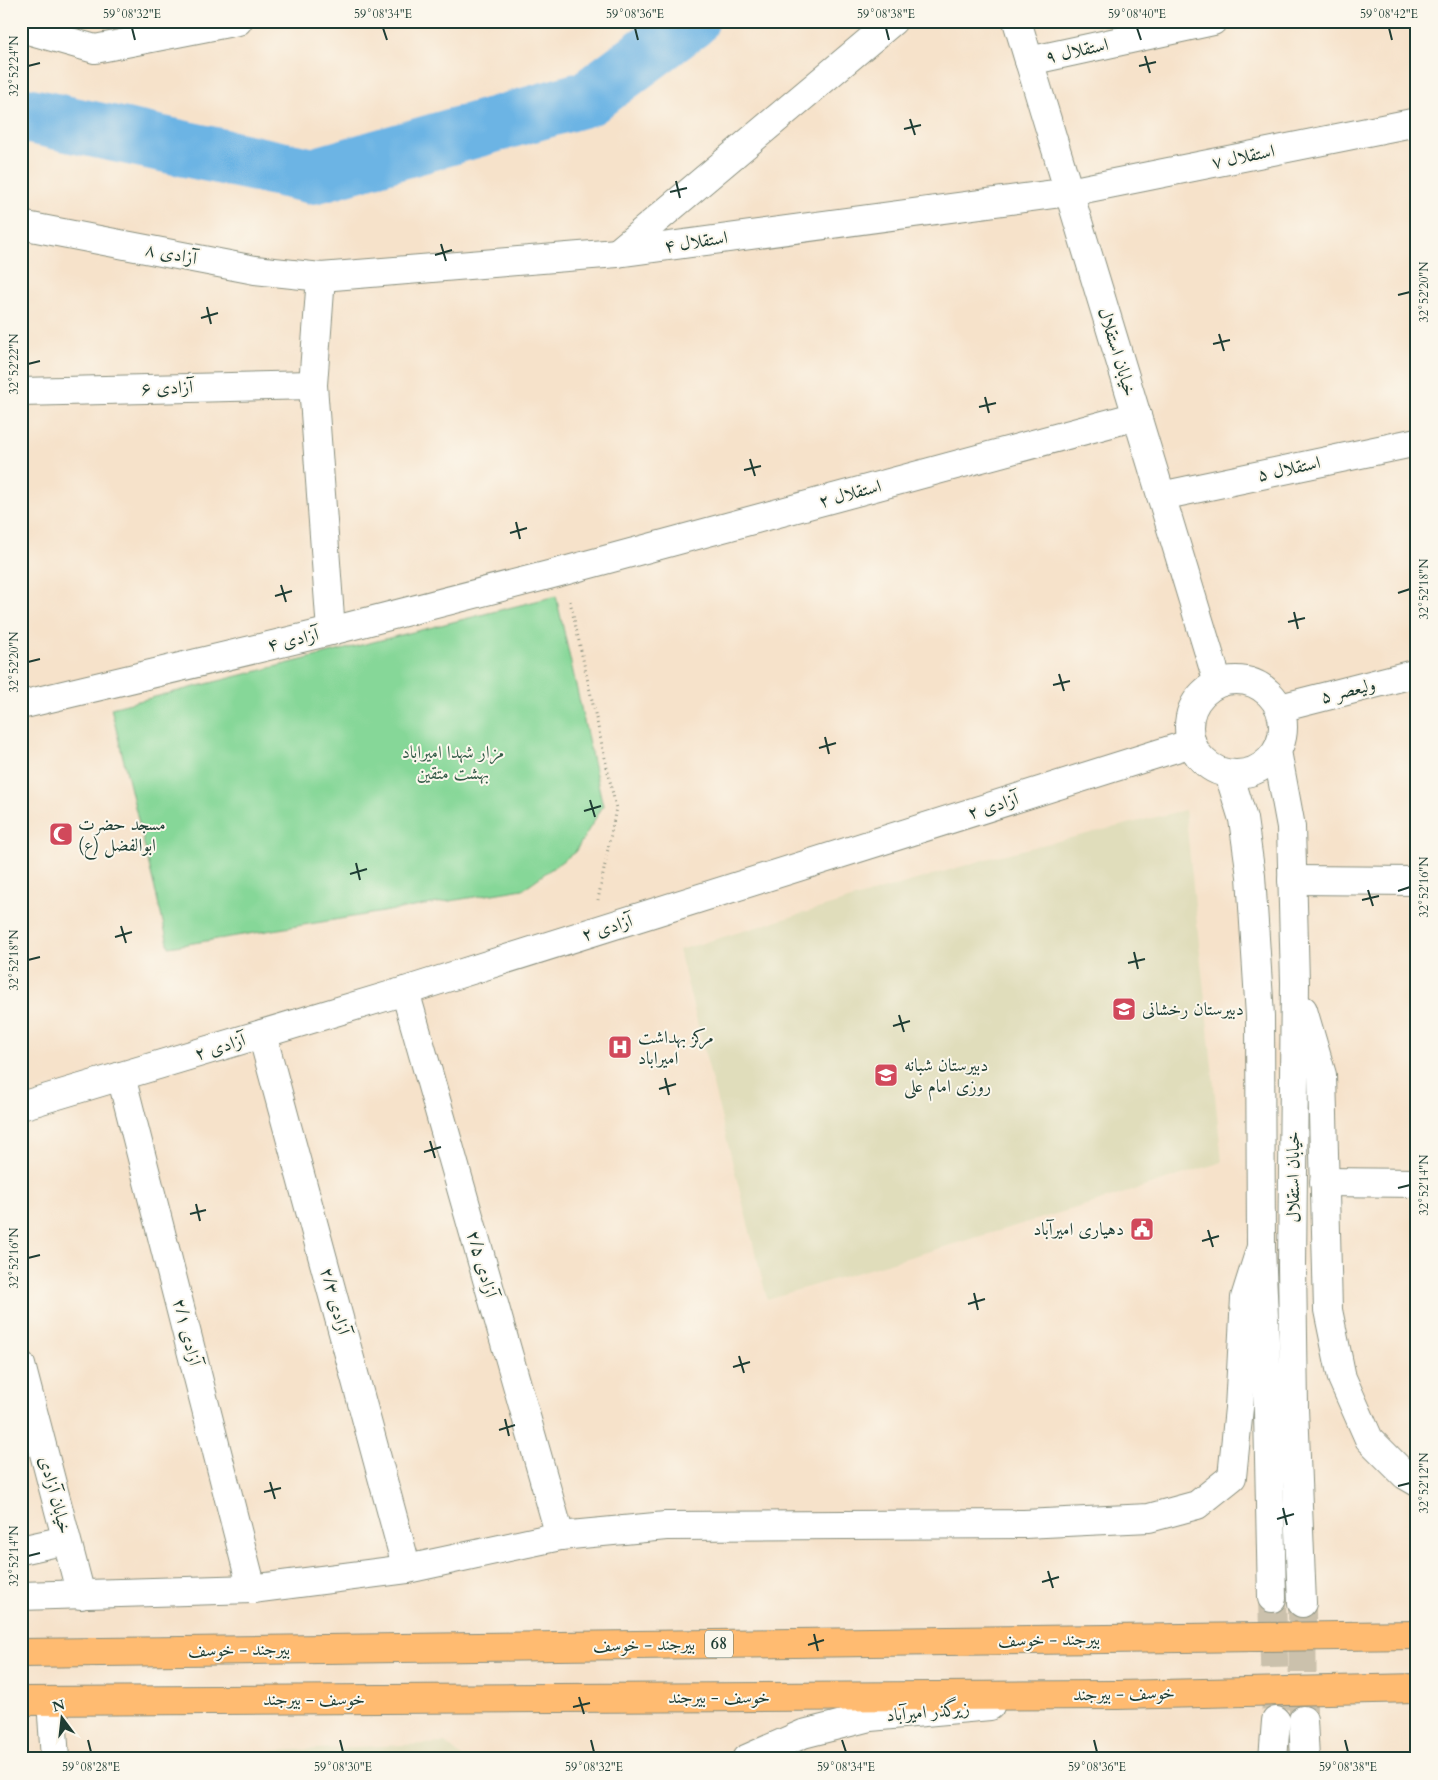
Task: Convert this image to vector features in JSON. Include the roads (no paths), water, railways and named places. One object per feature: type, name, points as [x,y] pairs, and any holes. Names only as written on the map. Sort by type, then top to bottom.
[{"type":"highway","name":"بیرجند - خوسف","points":[[21,1653],[1417,1635]]},
{"type":"highway","name":"خوسف - بیرجند","points":[[21,1701],[1117,1695],[1417,1688]]},
{"type":"street","points":[[21,28],[95,50],[238,21]]},
{"type":"street","points":[[617,253],[893,21]]},
{"type":"street","name":"خیابان استقلال","points":[[1017,21],[1218,683]]},
{"type":"street","name":"استقلال ۹","points":[[1029,61],[1213,21]]},
{"type":"street","name":"استقلال ۷","points":[[1069,192],[1417,122]]},
{"type":"street","name":"استقلال ۴","points":[[321,277],[617,253],[1069,192]]},
{"type":"street","name":"آزادی ۸","points":[[21,225],[255,270],[321,277]]},
{"type":"street","points":[[321,277],[313,385],[332,631]]},
{"type":"street","name":"آزادی ۶","points":[[21,392],[313,385]]},
{"type":"street","name":"استقلال ۲","points":[[564,571],[1137,416]]},
{"type":"street","name":"استقلال ۵","points":[[1161,496],[1417,442]]},
{"type":"street","name":"آزادی ۴","points":[[21,705],[332,631],[564,571]]},
{"type":"street","name":"ولیعصر ۵","points":[[1280,708],[1417,673]]},
{"type":"street","points":[[1232,679],[1247,681],[1261,686],[1272,696],[1280,708],[1283,723],[1282,737],[1277,751],[1264,765],[1247,772],[1229,774],[1213,768],[1200,758],[1192,743],[1189,729],[1190,715],[1196,702],[1205,690],[1218,683],[1232,679]]},
{"type":"street","name":"آزادی ۲","points":[[21,1106],[404,991],[1192,743]]},
{"type":"street","name":"خیابان استقلال","points":[[1277,751],[1291,827],[1295,983],[1292,1265],[1294,1408],[1302,1603]]},
{"type":"street","name":"خیابان استقلال","points":[[1229,774],[1243,819],[1251,876],[1260,1016],[1261,1246],[1268,1402],[1272,1598]]},
{"type":"street","points":[[1292,880],[1417,881]]},
{"type":"street","points":[[1295,983],[1322,1075],[1328,1310],[1342,1378],[1369,1439],[1405,1475],[1417,1482]]},
{"type":"street","name":"آزادی ۲/۵","points":[[404,991],[560,1536]]},
{"type":"street","name":"آزادی ۲/۳","points":[[262,1034],[407,1569]]},
{"type":"street","name":"آزادی ۲/۱","points":[[122,1076],[252,1589]]},
{"type":"street","points":[[1324,1182],[1417,1182]]},
{"type":"street","points":[[21,1596],[252,1589],[407,1569],[560,1536],[666,1526],[1024,1524],[1149,1518],[1197,1505],[1232,1477],[1239,1408],[1244,1298],[1261,1246]]},
{"type":"street","name":"خیابان آزادی","points":[[21,1365],[81,1595]]},
{"type":"street","points":[[21,1550],[66,1540]]},
{"type":"street","name":"زیرگذر امیرآباد","points":[[746,1759],[803,1734],[870,1717],[1117,1695]]},
{"type":"street","points":[[51,1701],[54,1759]]},
{"type":"street","points":[[1303,1720],[1305,1759]]},
{"type":"street","points":[[1273,1759],[1276,1721]]},
{"type":"waterway","points":[[21,114],[313,176],[588,98],[691,21]]},
{"type":"tunnel","points":[[1272,1598],[1276,1721]]},
{"type":"tunnel","points":[[1302,1603],[1303,1720]]},
{"type":"place","name":"مسجد حضرت ابوالفضل (ع)","points":[[61,834]]},
{"type":"place","name":"دبیرستان رخشانی","points":[[1124,1009]]},
{"type":"place","name":"مرکز بهداشت امیراباد","points":[[620,1047]]},
{"type":"place","name":"دبیرستان شبانه روزی امام علی","points":[[886,1075]]},
{"type":"place","name":"دهیاری امیرآباد","points":[[1142,1229]]},
{"type":"park label","name":"مزار شهدا امیراباد بهشت متقین","points":[[453,762]]}]
